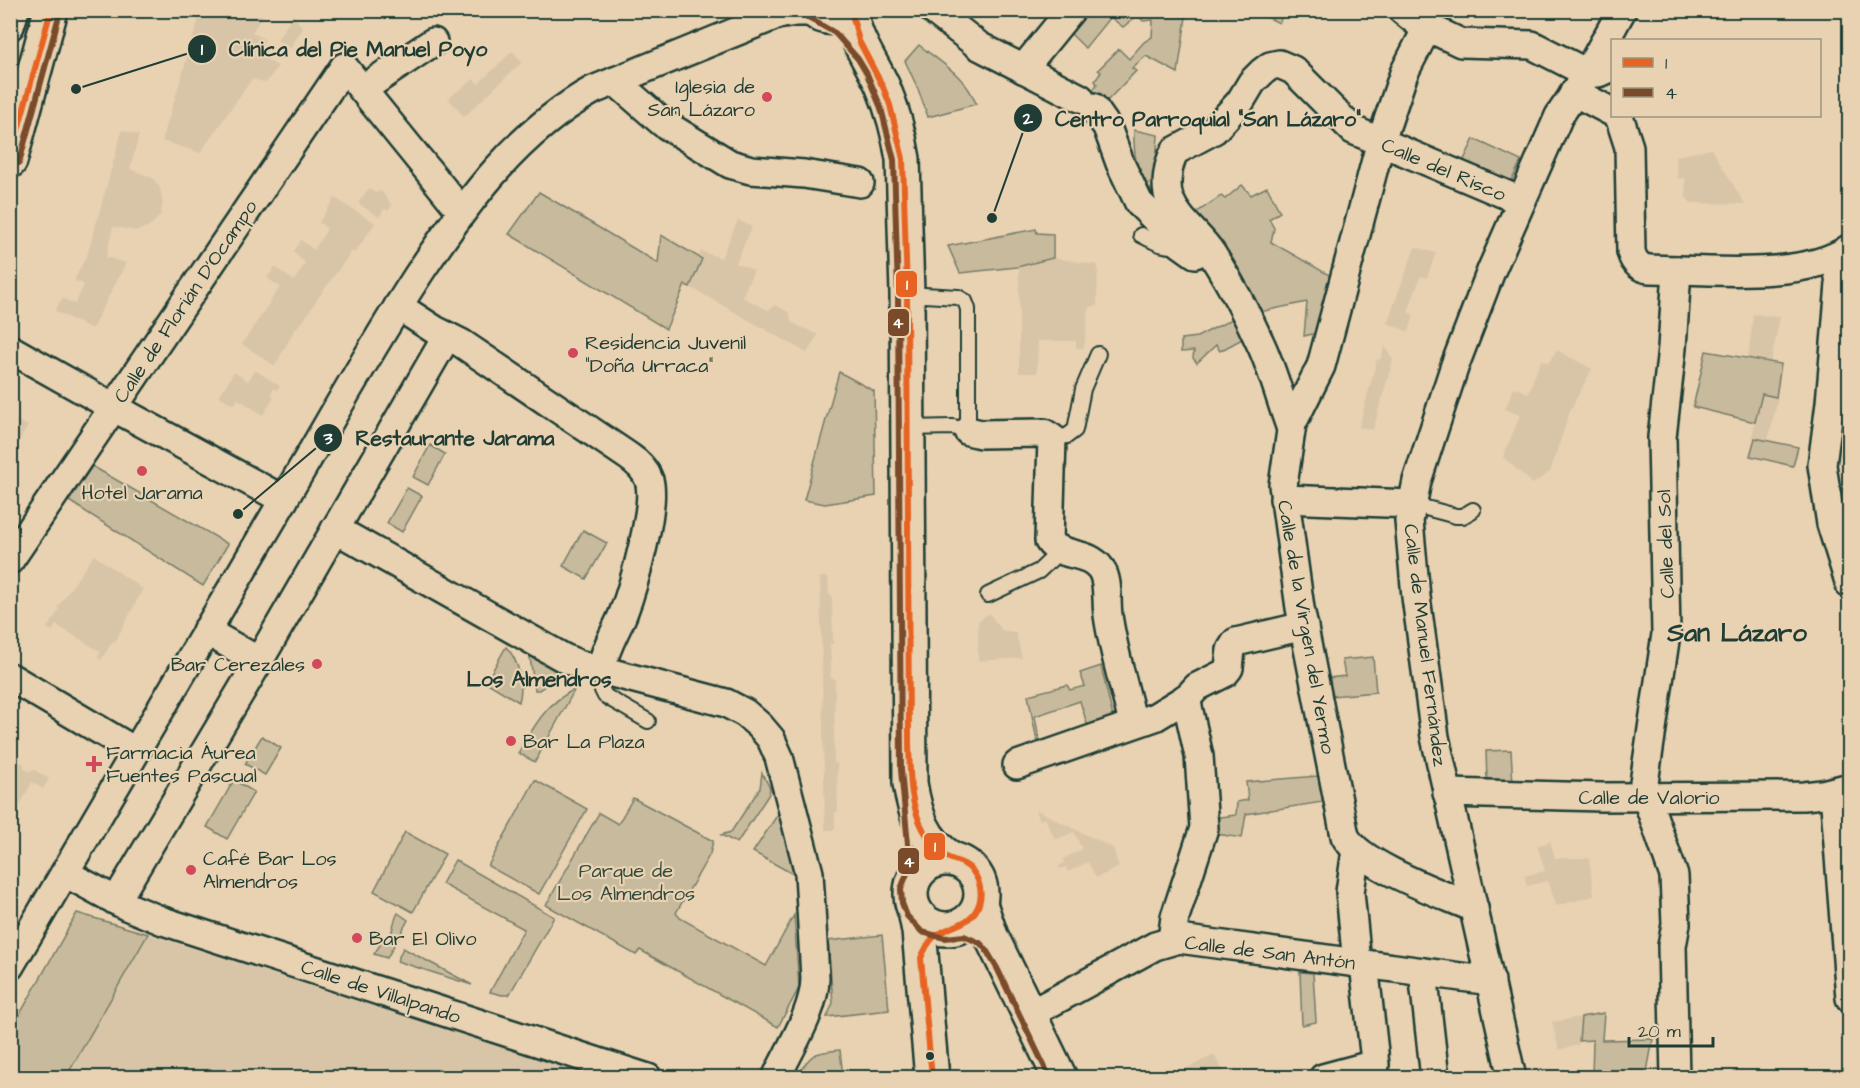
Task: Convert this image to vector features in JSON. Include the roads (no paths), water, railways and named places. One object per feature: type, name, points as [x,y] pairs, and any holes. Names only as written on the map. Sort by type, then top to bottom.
[{"type":"main road","points":[[10,161],[51,10]]},
{"type":"main road","points":[[816,13],[853,27],[886,95],[900,139],[905,186],[907,294],[910,770],[918,842],[917,873],[910,891],[918,924],[932,1077]]},
{"type":"main road","points":[[915,809],[927,836],[938,850],[962,862],[976,875],[981,894],[962,920],[933,937],[925,947],[921,958]]},
{"type":"main road","points":[[917,873],[933,861],[952,859]]},
{"type":"main road","points":[[915,910],[927,924],[982,915],[1060,1077]]},
{"type":"street","points":[[10,26],[15,10]]},
{"type":"street","points":[[933,10],[971,41],[1087,102],[1107,127],[1120,163],[1139,204],[1181,244],[1195,254],[1211,251],[1262,346],[1291,429]]},
{"type":"street","points":[[1023,69],[1071,10]]},
{"type":"street","points":[[1402,10],[1417,22],[1464,44],[1532,45],[1591,76],[1611,110]]},
{"type":"street","points":[[1619,39],[1622,10]]},
{"type":"street","name":"Calle de Manuel Fernández","points":[[1512,1077],[1433,724],[1409,532],[1411,504],[1457,359],[1521,201],[1555,123],[1591,76],[1622,10]]},
{"type":"street","points":[[10,966],[398,306],[461,211],[502,162],[540,126],[574,101],[615,81],[816,13]]},
{"type":"street","name":"Calle de la Virgen del Yermo","points":[[1427,27],[1404,73],[1380,141],[1321,366],[1291,429],[1283,485],[1304,626],[1342,826],[1347,840],[1356,850],[1390,871],[1474,908]]},
{"type":"street","points":[[363,89],[433,42]]},
{"type":"street","name":"Calle del Risco","points":[[1211,251],[1182,220],[1170,201],[1167,180],[1172,157],[1177,150],[1214,130],[1240,102],[1252,82],[1270,66],[1279,64],[1291,68],[1351,128],[1521,201]]},
{"type":"street","name":"Calle de Florián D'Ocampo","points":[[10,560],[344,67],[461,211]]},
{"type":"street","points":[[615,81],[663,123],[730,164],[750,170],[804,174],[860,183]]},
{"type":"street","points":[[1618,117],[1629,150],[1631,252],[1641,267],[1677,270],[1776,269],[1818,264],[1843,253],[1830,403],[1822,465],[1831,524],[1850,585]]},
{"type":"street","name":"Calle del Sol","points":[[1675,1077],[1672,945],[1676,924],[1674,876],[1644,783],[1663,664],[1667,619],[1662,436],[1672,348],[1677,270]]},
{"type":"street","points":[[398,306],[461,343],[628,456],[646,472],[651,493],[649,518],[625,607],[609,641],[601,669]]},
{"type":"street","points":[[116,901],[259,661],[447,336]]},
{"type":"street","points":[[10,349],[284,500]]},
{"type":"street","points":[[968,431],[981,434],[1044,433],[1052,438],[1049,537],[1054,547],[1088,558],[1103,572],[1108,617],[1133,724]]},
{"type":"street","points":[[1284,499],[1411,504]]},
{"type":"street","points":[[335,529],[552,652],[579,664],[726,703],[752,719],[766,732],[776,747],[801,835],[809,873],[815,978],[812,1001],[776,1077]]},
{"type":"street","points":[[1017,765],[1155,717],[1186,698],[1197,687],[1227,671],[1231,650],[1236,642],[1304,626]]},
{"type":"street","points":[[207,631],[259,661]]},
{"type":"street","points":[[10,677],[135,751]]},
{"type":"street","points":[[1172,940],[1175,917],[1203,836],[1205,823],[1199,756],[1186,698]]},
{"type":"street","points":[[1842,789],[1850,998]]},
{"type":"street","name":"Calle de Valorio","points":[[1447,793],[1516,796],[1804,796],[1842,789]]},
{"type":"street","points":[[1323,1077],[1375,1071],[1350,891],[1356,850]]},
{"type":"street","name":"Calle de Villalpando","points":[[65,873],[116,901],[163,921],[648,1077]]},
{"type":"street","name":"Calle de San Antón","points":[[1030,1014],[1155,946],[1172,940],[1195,940],[1491,981]]},
{"type":"street","points":[[1423,972],[1435,1077]]},
{"type":"lane","points":[[1141,235],[1163,246],[1171,247],[1181,244]]},
{"type":"lane","points":[[907,294],[953,296],[960,298],[968,309],[968,431],[953,427],[908,428]]},
{"type":"lane","points":[[1052,438],[1067,436],[1075,430],[1083,389],[1098,354]]},
{"type":"lane","points":[[1411,504],[1456,516],[1463,516],[1473,510]]},
{"type":"lane","points":[[988,595],[1039,571],[1060,550]]},
{"type":"lane","points":[[601,669],[601,682],[605,696],[648,721]]},
{"type":"place","name":"Clínica del Pie Manuel Poyo","points":[[76,89]]},
{"type":"place","name":"Iglesia de San Lázaro","points":[[767,97]]},
{"type":"place","name":"Centro Parroquial \"San Lázaro\"","points":[[992,218]]},
{"type":"place","name":"Residencia Juvenil \"Doña Urraca\"","points":[[573,353]]},
{"type":"place","name":"Hotel Jarama","points":[[142,471]]},
{"type":"place","name":"Restaurante Jarama","points":[[238,514]]},
{"type":"place","name":"Bar Cerezales","points":[[317,664]]},
{"type":"place","name":"Bar La Plaza","points":[[511,741]]},
{"type":"place","name":"Farmacia Áurea Fuentes Pascual","points":[[94,764]]},
{"type":"place","name":"Café Bar Los Almendros","points":[[191,870]]},
{"type":"place","name":"Bar El Olivo","points":[[357,938]]},
{"type":"district","name":"San Lázaro","points":[[1737,632]]},
{"type":"district","name":"Los Almendros","points":[[539,679]]},
{"type":"park label","name":"Parque de Los Almendros","points":[[626,882]]}]
